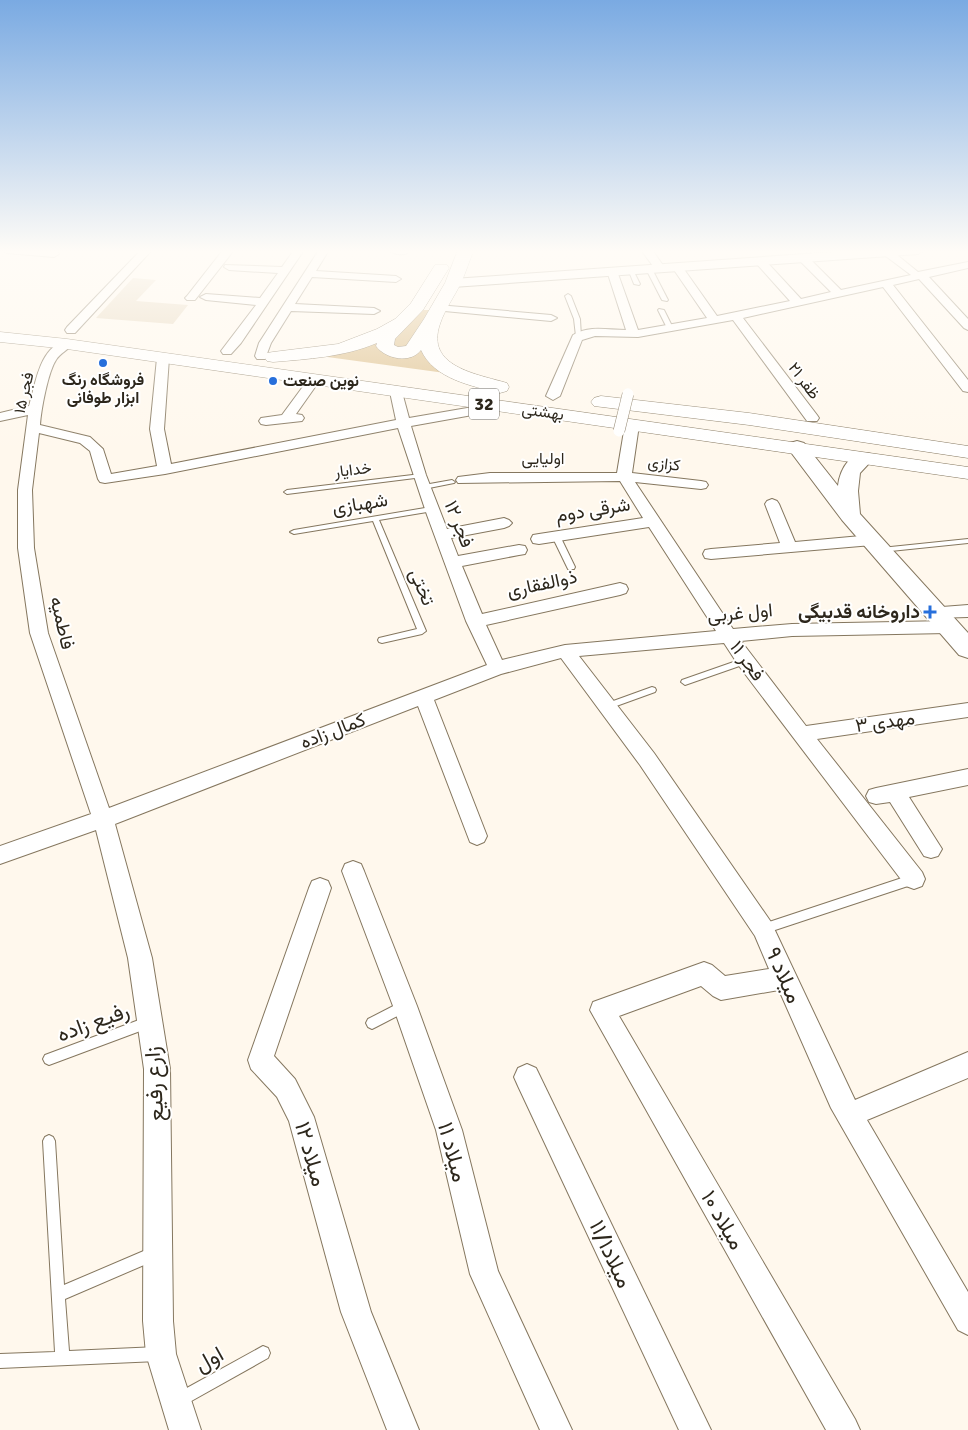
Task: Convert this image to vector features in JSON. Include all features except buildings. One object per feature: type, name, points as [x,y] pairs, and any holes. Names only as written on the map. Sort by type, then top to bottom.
[{"type":"main road","points":[[266,352],[329,351],[361,344],[386,332],[404,317]]},
{"type":"main road","points":[[406,317],[385,343],[388,349],[393,352],[399,353],[412,350],[434,317]]},
{"type":"main road","points":[[434,317],[427,335],[428,347],[442,365],[454,372],[526,392]]},
{"type":"main road","name":"بهشتی","points":[[0,320],[163,358],[626,428],[797,447],[968,472]]},
{"type":"main road","name":"بهشتی","points":[[0,337],[69,337],[232,346],[526,392],[749,419],[968,452]]},
{"type":"main road","points":[[740,440],[752,438],[762,431],[762,426],[749,419]]},
{"type":"main road","points":[[910,444],[865,443],[787,434],[786,439],[797,447],[850,515],[968,649]]},
{"type":"main road","points":[[850,515],[848,491],[850,472],[864,458]]},
{"type":"street","name":"فجر ۱۵","points":[[33,428],[48,361],[87,317]]},
{"type":"street","points":[[232,346],[253,317]]},
{"type":"street","points":[[266,352],[283,317]]},
{"type":"street","points":[[502,317],[551,318]]},
{"type":"street","points":[[627,317],[633,334]]},
{"type":"street","points":[[526,392],[579,336],[596,333],[633,334],[726,317]]},
{"type":"street","name":"ظفر ۲۱","points":[[736,317],[812,418]]},
{"type":"street","points":[[912,317],[968,388]]},
{"type":"street","points":[[959,317],[968,326]]},
{"type":"street","points":[[163,358],[157,429],[165,470]]},
{"type":"street","points":[[286,419],[314,380]]},
{"type":"street","name":"فجر ۱۲","points":[[396,392],[402,422],[431,509],[475,621],[496,668]]},
{"type":"street","points":[[624,476],[628,393]]},
{"type":"street","points":[[0,417],[36,409]]},
{"type":"street","points":[[33,428],[85,440],[96,450],[105,479],[165,470],[402,422],[473,411]]},
{"type":"street","points":[[266,421],[302,417]]},
{"type":"street","name":"فاطمیه","points":[[33,428],[25,490],[26,548],[39,632],[103,819]]},
{"type":"street","name":"اولیایی","points":[[458,481],[490,477],[624,476]]},
{"type":"street","name":"کزازی","points":[[624,476],[701,485]]},
{"type":"street","name":"فجر ۱۱","points":[[624,476],[745,661],[914,879]]},
{"type":"street","points":[[772,504],[789,547]]},
{"type":"street","name":"شرقی دوم","points":[[539,539],[653,521]]},
{"type":"street","points":[[442,535],[504,523]]},
{"type":"street","points":[[711,554],[789,547],[876,545]]},
{"type":"street","points":[[452,562],[519,550]]},
{"type":"street","name":"ذوالفقاری","points":[[475,621],[620,589]]},
{"type":"street","name":"اول غربی","points":[[565,651],[728,635],[942,619],[968,611]]},
{"type":"street","name":"کمال زاده","points":[[0,855],[103,819],[496,668],[565,651]]},
{"type":"street","name":"میلاد ۹","points":[[565,651],[647,759],[763,929],[840,1099],[968,1320]]},
{"type":"street","points":[[423,696],[477,836]]},
{"type":"street","name":"مهدی ۳","points":[[802,734],[968,710]]},
{"type":"street","points":[[932,850],[885,794],[968,777]]},
{"type":"street","name":"زارع رفیع","points":[[103,819],[140,958],[157,1070],[158,1321],[161,1354],[185,1430]]},
{"type":"street","name":"میلاد ۱۱","points":[[353,871],[405,1006],[449,1130],[484,1274],[556,1430]]},
{"type":"street","name":"میلاد ۱۲","points":[[320,888],[260,1060],[286,1088],[301,1117],[356,1312],[403,1430]]},
{"type":"street","name":"میلاد ۱۰","points":[[785,978],[721,988],[704,973],[602,1010],[844,1430]]},
{"type":"street","points":[[849,1115],[968,1065]]},
{"type":"street","name":"میلاد۱۱/۱","points":[[527,1077],[695,1430]]},
{"type":"lane","points":[[576,317],[579,336]]},
{"type":"lane","points":[[664,317],[670,328]]},
{"type":"lane","name":"خدایار","points":[[287,492],[422,481],[458,481]]},
{"type":"lane","name":"شهبازی","points":[[294,532],[431,509]]},
{"type":"lane","name":"تختی","points":[[375,518],[422,631],[382,640]]},
{"type":"lane","points":[[556,536],[571,567]]},
{"type":"lane","points":[[876,545],[968,541]]},
{"type":"lane","points":[[685,682],[745,661]]},
{"type":"lane","points":[[608,706],[652,690]]},
{"type":"lane","points":[[763,929],[914,879]]},
{"type":"lane","points":[[372,1023],[405,1006]]},
{"type":"lane","name":"رفیع زاده","points":[[49,1059],[150,1022]]},
{"type":"lane","points":[[49,1140],[62,1358]]},
{"type":"lane","points":[[58,1295],[157,1252]]},
{"type":"lane","name":"اول","points":[[176,1402],[263,1353]]},
{"type":"lane","points":[[0,1361],[161,1354]]},
{"type":"shaded area","points":[[414,317],[428,317],[412,345],[399,350],[390,342]]},
{"type":"shaded area","points":[[380,339],[377,346],[379,350],[392,355],[421,348],[426,358],[445,373],[320,356]]},
{"type":"place","name":"فروشگاه رنگ ابزار طوفانی","points":[[103,363]]},
{"type":"place","name":"نوین صنعت","points":[[273,381]]},
{"type":"place","name":"داروخانه قدبیگی","points":[[930,612]]}]
